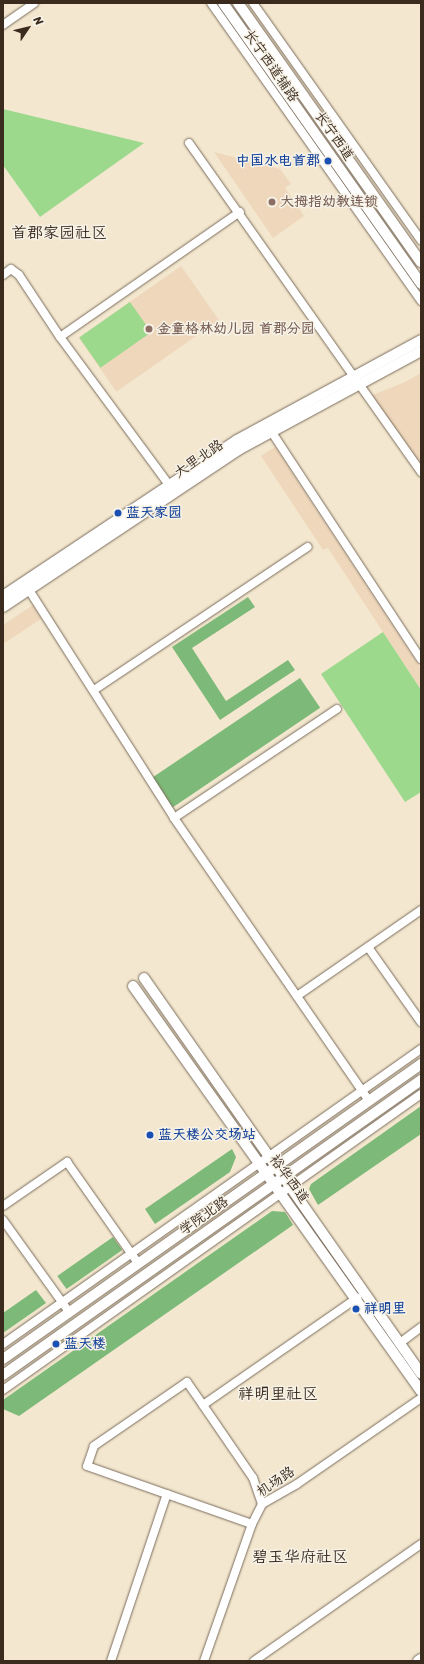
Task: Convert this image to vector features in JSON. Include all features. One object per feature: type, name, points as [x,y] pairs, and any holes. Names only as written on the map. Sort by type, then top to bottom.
[{"type":"main road","name":"长宁西道","points":[[223,3],[421,284]]},
{"type":"main road","name":"长宁西道","points":[[238,3],[421,262]]},
{"type":"main road","name":"大里北路","points":[[3,596],[172,489],[357,380],[421,340]]},
{"type":"main road","name":"大里北路","points":[[3,607],[172,489],[236,440],[357,380],[421,351]]},
{"type":"main road","name":"裕华西道","points":[[144,978],[291,1185],[396,1346],[421,1391]]},
{"type":"main road","name":"裕华西道","points":[[133,986],[356,1298],[421,1374]]},
{"type":"main road","name":"学院北路","points":[[3,1359],[421,1064]]},
{"type":"main road","name":"学院北路","points":[[3,1375],[421,1080]]},
{"type":"main road","points":[[69,1312],[77,1323]]},
{"type":"street","points":[[3,25],[34,3]]},
{"type":"street","name":"长宁西道辅路","points":[[211,3],[421,301]]},
{"type":"street","name":"长宁西道辅路","points":[[253,3],[421,240]]},
{"type":"street","points":[[189,143],[240,212],[421,472]]},
{"type":"street","points":[[60,337],[240,212]]},
{"type":"street","points":[[3,275],[12,269],[19,275],[60,337],[172,489]]},
{"type":"street","points":[[271,431],[421,659]]},
{"type":"street","points":[[94,690],[308,547]]},
{"type":"street","points":[[29,590],[174,818],[369,1101]]},
{"type":"street","points":[[174,818],[337,709]]},
{"type":"street","points":[[297,996],[421,910]]},
{"type":"street","points":[[368,947],[421,1022]]},
{"type":"street","points":[[3,1344],[421,1049]]},
{"type":"street","points":[[3,1390],[421,1094]]},
{"type":"street","points":[[3,1206],[67,1162],[130,1254],[138,1263]]},
{"type":"street","points":[[3,1220],[61,1303],[69,1312]]},
{"type":"street","points":[[203,1405],[356,1298]]},
{"type":"street","points":[[77,1323],[85,1332]]},
{"type":"street","points":[[396,1346],[421,1328]]},
{"type":"street","points":[[252,1524],[87,1466],[92,1449],[187,1382],[253,1478],[262,1504]]},
{"type":"street","name":"机场路","points":[[204,1661],[252,1524],[262,1504],[297,1484],[421,1398]]},
{"type":"street","points":[[111,1661],[167,1494]]},
{"type":"street","points":[[254,1661],[421,1544]]},
{"type":"shaded area","name":"大拇指幼教连锁","points":[[214,152],[280,169],[291,184],[285,188],[304,216],[273,238]]},
{"type":"shaded area","name":"金童格林幼儿园 首郡分园","points":[[181,266],[219,320],[116,392],[79,338]]},
{"type":"shaded area","points":[[421,373],[421,473],[368,397],[405,382]]},
{"type":"shaded area","points":[[275,447],[421,669],[421,690],[328,548],[323,550],[261,456]]},
{"type":"shaded area","points":[[33,605],[41,619],[3,644],[3,625]]},
{"type":"green space","points":[[3,109],[144,143],[40,217],[3,165]]},
{"type":"green space","points":[[130,302],[151,332],[100,368],[79,338]]},
{"type":"green space","points":[[248,597],[255,607],[192,648],[226,701],[288,660],[295,670],[220,720],[172,647]]},
{"type":"green space","points":[[383,632],[421,690],[421,792],[405,802],[321,674]]},
{"type":"green space","points":[[300,678],[320,708],[173,807],[152,778]]},
{"type":"green space","points":[[421,1106],[421,1134],[318,1205],[309,1189],[311,1184]]},
{"type":"green space","points":[[232,1149],[236,1157],[230,1172],[155,1224],[145,1209]]},
{"type":"green space","points":[[272,1211],[285,1212],[293,1225],[19,1416],[3,1409],[3,1400]]},
{"type":"green space","points":[[113,1237],[122,1250],[66,1289],[57,1276]]},
{"type":"green space","points":[[36,1290],[46,1303],[3,1333],[3,1313]]},
{"type":"place","name":"中国水电首郡","points":[[328,161]]},
{"type":"place","name":"大拇指幼教连锁","points":[[272,202]]},
{"type":"place","name":"金童格林幼儿园 首郡分园","points":[[149,329]]},
{"type":"place","name":"蓝天家园","points":[[118,513]]},
{"type":"place","name":"蓝天楼公交场站","points":[[150,1135]]},
{"type":"place","name":"祥明里","points":[[356,1309]]},
{"type":"place","name":"蓝天楼","points":[[56,1344]]},
{"type":"district","name":"首郡家园社区","points":[[59,233]]},
{"type":"district","name":"祥明里社区","points":[[278,1394]]},
{"type":"district","name":"碧玉华府社区","points":[[300,1557]]}]
